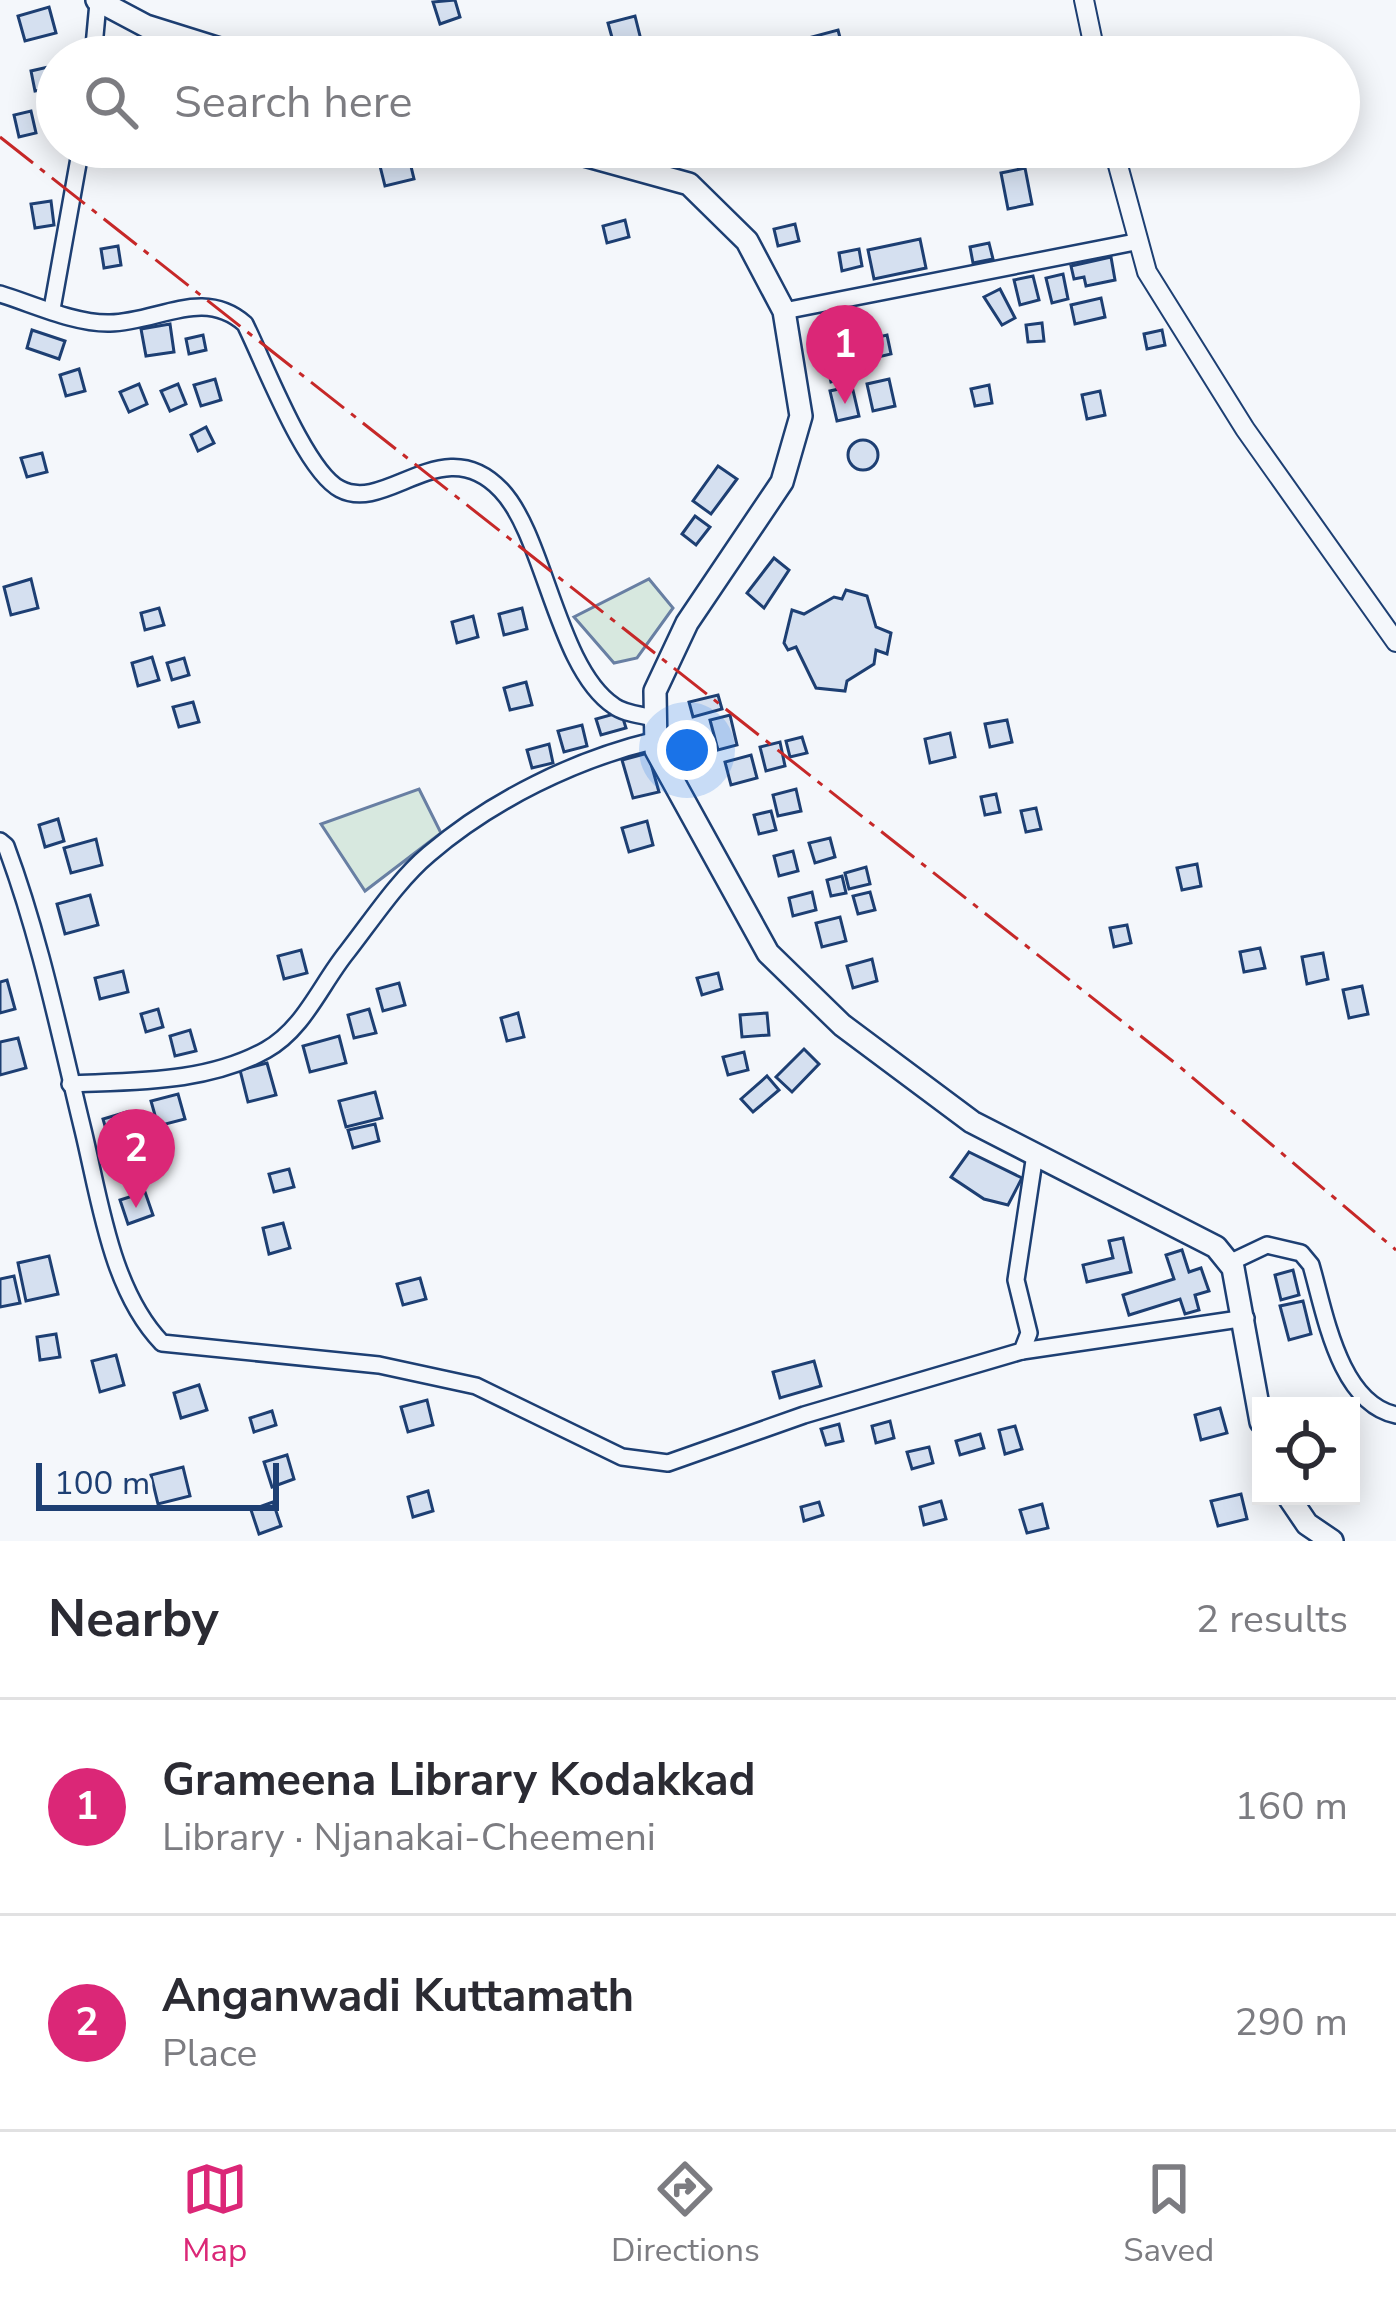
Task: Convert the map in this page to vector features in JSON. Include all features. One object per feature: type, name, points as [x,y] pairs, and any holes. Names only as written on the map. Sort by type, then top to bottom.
[{"type":"main road","points":[[98,1],[146,26],[178,36]]},
{"type":"main road","points":[[631,168],[689,184],[747,241],[784,311],[801,416],[782,482],[687,622],[656,691],[657,730],[768,953],[842,1025],[972,1122],[1200,1234],[1228,1263],[1246,1318],[1257,1397]]},
{"type":"main road","points":[[1294,1505],[1307,1524],[1332,1541]]},
{"type":"street","points":[[1084,0],[1092,36]]},
{"type":"street","points":[[95,36],[98,1]]},
{"type":"street","points":[[52,309],[76,168]]},
{"type":"street","points":[[1118,168],[1135,242],[1196,354],[1396,643]]},
{"type":"street","points":[[784,311],[1135,242]]},
{"type":"street","points":[[0,294],[108,324],[206,304],[228,309],[245,324],[320,471],[341,490],[362,493],[456,465],[477,470],[503,492],[525,529],[548,596],[592,680],[614,707],[657,730]]},
{"type":"street","points":[[70,1084],[200,1074],[267,1050],[298,1022],[342,957],[427,856],[484,815],[573,766],[657,730]]},
{"type":"street","points":[[0,841],[19,880],[107,1229],[138,1318],[162,1342],[379,1365],[476,1386],[622,1456],[668,1463],[804,1415],[1022,1351],[1246,1318]]},
{"type":"street","points":[[1022,1351],[1029,1333],[1016,1280],[1035,1154]]},
{"type":"street","points":[[1228,1263],[1268,1245],[1301,1252],[1311,1265],[1345,1370],[1381,1412],[1396,1414]]},
{"type":"shaded area","points":[[649,579],[673,608],[637,658],[614,663],[574,617]]},
{"type":"shaded area","points":[[419,789],[441,833],[365,891],[321,824]]},
{"type":"building","points":[[455,0],[460,17],[440,24],[433,2]]},
{"type":"building","points":[[49,7],[56,33],[25,41],[18,16]]},
{"type":"building","points":[[635,16],[640,36],[612,36],[608,23]]},
{"type":"building","points":[[31,111],[36,133],[19,137],[14,115]]},
{"type":"building","points":[[380,168],[411,168],[414,179],[385,186]]},
{"type":"building","points":[[1025,168],[1032,204],[1008,209],[1001,173]]},
{"type":"building","points":[[51,201],[54,225],[35,228],[31,204]]},
{"type":"building","points":[[625,220],[629,237],[607,243],[603,226]]},
{"type":"building","points":[[795,224],[799,241],[778,246],[774,229]]},
{"type":"building","points":[[920,239],[926,268],[874,279],[868,250]]},
{"type":"building","points":[[989,243],[993,259],[973,263],[970,247]]},
{"type":"building","points":[[118,246],[121,265],[104,268],[101,249]]},
{"type":"building","points":[[859,249],[862,266],[842,271],[839,253]]},
{"type":"building","points":[[1111,257],[1115,280],[1086,286],[1084,277],[1074,279],[1071,266]]},
{"type":"building","points":[[1063,274],[1068,299],[1052,303],[1046,278]]},
{"type":"building","points":[[1033,276],[1039,300],[1020,305],[1014,280]]},
{"type":"building","points":[[1000,289],[1015,318],[1002,325],[984,297]]},
{"type":"building","points":[[1101,298],[1105,317],[1075,324],[1071,305]]},
{"type":"building","points":[[1042,323],[1044,341],[1028,342],[1026,325]]},
{"type":"building","points":[[170,324],[174,352],[146,356],[141,329]]},
{"type":"building","points":[[32,330],[65,341],[59,359],[27,348]]},
{"type":"building","points":[[1162,330],[1165,345],[1147,349],[1144,334]]},
{"type":"building","points":[[203,335],[206,350],[189,354],[186,339]]},
{"type":"building","points":[[887,335],[891,354],[874,358],[870,339]]},
{"type":"building","points":[[842,339],[844,349],[855,346],[860,366],[844,370],[846,378],[831,382],[822,344]]},
{"type":"building","points":[[79,369],[85,391],[66,396],[60,375]]},
{"type":"building","points":[[215,379],[221,400],[201,406],[194,385]]},
{"type":"building","points":[[889,379],[895,406],[873,411],[867,384]]},
{"type":"building","points":[[139,384],[147,404],[129,412],[120,392]]},
{"type":"building","points":[[178,384],[186,404],[170,411],[161,391]]},
{"type":"building","points":[[989,385],[992,403],[975,406],[971,389]]},
{"type":"building","points":[[852,386],[859,416],[837,421],[830,391]]},
{"type":"building","points":[[1100,391],[1105,415],[1087,419],[1082,395]]},
{"type":"building","points":[[206,427],[214,443],[198,451],[191,435]]},
{"type":"building","points":[[863,440],[874,444],[878,455],[874,466],[863,470],[852,466],[848,455],[852,444]]},
{"type":"building","points":[[42,453],[47,472],[27,477],[21,458]]},
{"type":"building","points":[[718,466],[737,479],[711,514],[693,501]]},
{"type":"building","points":[[695,516],[710,527],[696,545],[682,534]]},
{"type":"building","points":[[774,558],[789,570],[764,608],[747,593]]},
{"type":"building","points":[[31,579],[38,608],[11,615],[4,587]]},
{"type":"building","points":[[846,590],[867,596],[876,627],[891,633],[887,654],[876,650],[874,664],[847,681],[845,691],[816,688],[796,647],[788,650],[784,643],[792,610],[804,614],[834,597],[842,599]]},
{"type":"building","points":[[159,608],[164,625],[145,630],[141,613]]},
{"type":"building","points":[[522,608],[527,629],[504,635],[499,614]]},
{"type":"building","points":[[473,616],[478,637],[457,643],[452,622]]},
{"type":"building","points":[[152,657],[159,680],[138,686],[132,663]]},
{"type":"building","points":[[184,658],[189,675],[172,680],[167,663]]},
{"type":"building","points":[[526,682],[532,705],[510,710],[504,688]]},
{"type":"building","points":[[718,695],[722,709],[693,717],[689,702]]},
{"type":"building","points":[[193,702],[199,722],[179,727],[173,707]]},
{"type":"building","points":[[621,712],[626,728],[601,735],[596,719]]},
{"type":"building","points":[[730,715],[737,745],[718,750],[710,720]]},
{"type":"building","points":[[1007,720],[1012,742],[990,747],[985,724]]},
{"type":"building","points":[[582,725],[587,746],[564,752],[558,731]]},
{"type":"building","points":[[950,733],[955,757],[930,763],[925,739]]},
{"type":"building","points":[[802,737],[807,753],[790,757],[786,741]]},
{"type":"building","points":[[780,742],[785,766],[766,771],[760,747]]},
{"type":"building","points":[[549,744],[553,763],[532,768],[527,750]]},
{"type":"building","points":[[648,753],[659,792],[633,798],[622,760]]},
{"type":"building","points":[[751,755],[757,778],[731,785],[725,762]]},
{"type":"building","points":[[796,789],[801,811],[778,816],[773,795]]},
{"type":"building","points":[[996,794],[1000,812],[985,815],[981,797]]},
{"type":"building","points":[[1036,808],[1041,829],[1026,832],[1021,811]]},
{"type":"building","points":[[771,811],[776,830],[759,834],[754,815]]},
{"type":"building","points":[[58,819],[64,841],[45,847],[39,825]]},
{"type":"building","points":[[647,821],[653,845],[629,852],[622,828]]},
{"type":"building","points":[[830,838],[835,857],[815,863],[809,843]]},
{"type":"building","points":[[96,839],[102,865],[71,873],[64,848]]},
{"type":"building","points":[[793,851],[798,871],[779,876],[774,856]]},
{"type":"building","points":[[1197,864],[1201,886],[1182,890],[1177,868]]},
{"type":"building","points":[[866,867],[870,884],[849,889],[845,873]]},
{"type":"building","points":[[842,876],[846,893],[831,896],[827,880]]},
{"type":"building","points":[[812,892],[816,910],[793,916],[789,898]]},
{"type":"building","points":[[870,892],[875,910],[858,914],[853,896]]},
{"type":"building","points":[[90,895],[98,925],[65,934],[57,904]]},
{"type":"building","points":[[840,917],[846,941],[822,947],[816,923]]},
{"type":"building","points":[[1127,925],[1131,943],[1114,947],[1110,928]]},
{"type":"building","points":[[1260,948],[1265,968],[1244,972],[1240,952]]},
{"type":"building","points":[[301,950],[307,973],[284,979],[278,956]]},
{"type":"building","points":[[1323,953],[1328,979],[1307,984],[1302,957]]},
{"type":"building","points":[[872,959],[877,981],[853,988],[847,966]]},
{"type":"building","points":[[123,971],[128,992],[100,999],[95,978]]},
{"type":"building","points":[[718,973],[722,989],[702,995],[697,978]]},
{"type":"building","points":[[7,980],[15,1009],[0,1013],[0,982]]},
{"type":"building","points":[[399,983],[405,1005],[383,1011],[377,989]]},
{"type":"building","points":[[1362,986],[1368,1014],[1349,1018],[1343,990]]},
{"type":"building","points":[[158,1009],[163,1027],[146,1032],[141,1014]]},
{"type":"building","points":[[369,1009],[376,1033],[354,1038],[348,1015]]},
{"type":"building","points":[[518,1013],[524,1037],[507,1041],[501,1018]]},
{"type":"building","points":[[767,1013],[769,1035],[742,1037],[740,1015]]},
{"type":"building","points":[[190,1030],[196,1051],[175,1056],[170,1036]]},
{"type":"building","points":[[339,1036],[346,1063],[310,1072],[303,1046]]},
{"type":"building","points":[[18,1038],[26,1068],[0,1075],[0,1042]]},
{"type":"building","points":[[804,1049],[819,1064],[792,1092],[776,1077]]},
{"type":"building","points":[[744,1052],[748,1070],[728,1075],[723,1057]]},
{"type":"building","points":[[267,1063],[276,1095],[248,1102],[240,1070]]},
{"type":"building","points":[[767,1076],[779,1090],[753,1112],[741,1099]]},
{"type":"building","points":[[375,1092],[382,1118],[346,1127],[339,1101]]},
{"type":"building","points":[[178,1094],[185,1119],[158,1126],[151,1101]]},
{"type":"building","points":[[127,1112],[133,1136],[110,1143],[103,1119]]},
{"type":"building","points":[[375,1124],[379,1141],[353,1148],[348,1130]]},
{"type":"building","points":[[969,1152],[1022,1178],[1008,1205],[984,1199],[951,1177]]},
{"type":"building","points":[[289,1169],[294,1187],[274,1192],[269,1174]]},
{"type":"building","points":[[145,1192],[153,1215],[128,1224],[120,1200]]},
{"type":"building","points":[[283,1223],[290,1248],[269,1254],[263,1228]]},
{"type":"building","points":[[1123,1238],[1131,1272],[1087,1282],[1083,1265],[1113,1258],[1109,1241]]},
{"type":"building","points":[[1182,1250],[1189,1272],[1201,1268],[1209,1291],[1195,1295],[1199,1310],[1185,1314],[1180,1299],[1129,1315],[1123,1295],[1174,1279],[1166,1255]]},
{"type":"building","points":[[49,1256],[58,1294],[26,1301],[18,1263]]},
{"type":"building","points":[[1293,1270],[1299,1295],[1281,1300],[1275,1275]]},
{"type":"building","points":[[14,1276],[20,1303],[0,1307],[0,1279]]},
{"type":"building","points":[[420,1278],[426,1299],[403,1305],[397,1284]]},
{"type":"building","points":[[1303,1301],[1311,1334],[1289,1340],[1280,1306]]},
{"type":"building","points":[[56,1334],[60,1357],[40,1360],[37,1337]]},
{"type":"building","points":[[116,1355],[124,1385],[100,1392],[92,1361]]},
{"type":"building","points":[[814,1361],[821,1386],[780,1398],[773,1372]]},
{"type":"building","points":[[199,1385],[207,1410],[181,1418],[174,1393]]},
{"type":"building","points":[[427,1400],[433,1425],[408,1432],[401,1407]]},
{"type":"building","points":[[1220,1408],[1227,1433],[1201,1440],[1195,1415]]},
{"type":"building","points":[[272,1411],[276,1425],[254,1432],[250,1418]]},
{"type":"building","points":[[890,1421],[894,1438],[876,1443],[872,1426]]},
{"type":"building","points":[[839,1424],[843,1441],[826,1445],[821,1429]]},
{"type":"building","points":[[1015,1426],[1022,1449],[1005,1454],[999,1430]]},
{"type":"building","points":[[980,1434],[984,1448],[960,1455],[956,1441]]},
{"type":"building","points":[[929,1447],[933,1463],[912,1469],[907,1452]]},
{"type":"building","points":[[287,1455],[294,1479],[272,1487],[264,1462]]},
{"type":"building","points":[[183,1467],[190,1496],[158,1504],[151,1475]]},
{"type":"building","points":[[428,1491],[433,1511],[413,1517],[408,1497]]},
{"type":"building","points":[[1241,1494],[1247,1519],[1218,1526],[1211,1501]]},
{"type":"building","points":[[941,1501],[946,1519],[924,1525],[920,1507]]},
{"type":"building","points":[[273,1502],[281,1526],[259,1534],[251,1510]]},
{"type":"building","points":[[819,1502],[823,1515],[804,1521],[801,1507]]},
{"type":"building","points":[[1042,1504],[1048,1528],[1027,1533],[1020,1510]]},
{"type":"power","points":[[0,137],[36,165]]},
{"type":"power","points":[[39,168],[1180,1067],[1396,1250]]},
{"type":"place","name":"Grameena Library Kodakkad","points":[[845,404]]},
{"type":"place","name":"Anganwadi Kuttamath","points":[[136,1208]]}]
